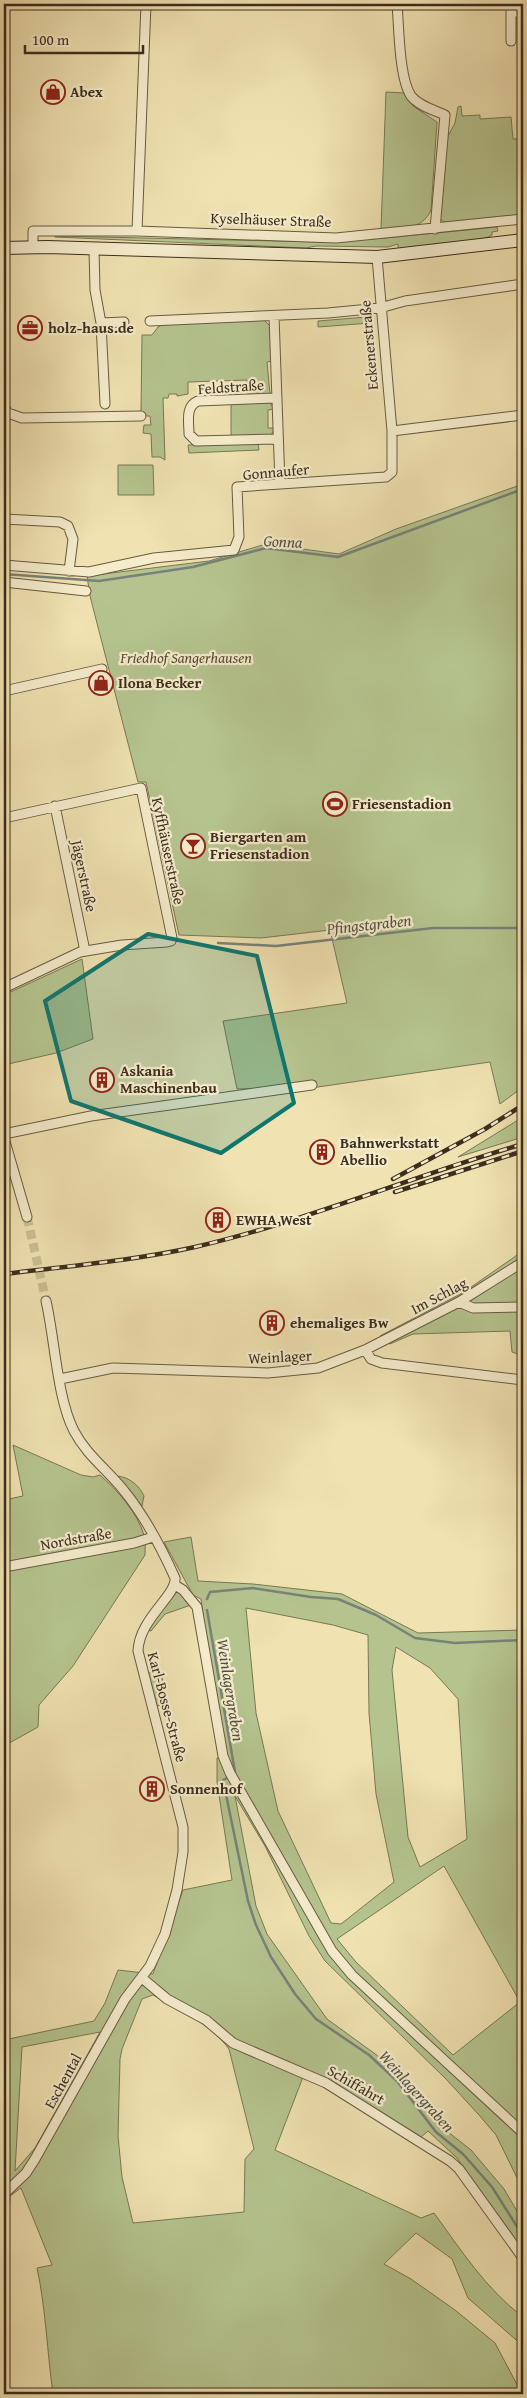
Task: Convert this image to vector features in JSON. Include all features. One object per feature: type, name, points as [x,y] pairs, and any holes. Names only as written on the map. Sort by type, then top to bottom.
[{"type":"main road","points":[[4,248],[94,248],[376,258],[523,240]]},
{"type":"street","points":[[137,232],[146,4]]},
{"type":"street","points":[[397,4],[404,82],[412,97],[422,105],[445,115],[435,229]]},
{"type":"street","points":[[511,41],[511,12],[523,12]]},
{"type":"street","name":"Kyselhäuser Straße","points":[[33,247],[33,231],[336,238],[523,219]]},
{"type":"street","points":[[94,248],[95,290],[101,322],[105,404]]},
{"type":"street","name":"Eckenerstraße","points":[[376,258],[392,431]]},
{"type":"street","points":[[150,321],[274,316],[380,308],[405,301],[523,284]]},
{"type":"street","name":"Feldstraße","points":[[274,316],[280,484]]},
{"type":"street","points":[[101,322],[124,322]]},
{"type":"street","name":"Feldstraße","points":[[276,398],[198,401],[193,403],[189,410],[189,434],[196,442],[278,439]]},
{"type":"street","points":[[4,407],[8,413],[22,418],[141,416]]},
{"type":"street","points":[[392,431],[523,415]]},
{"type":"street","name":"Gonnaufer","points":[[69,571],[89,572],[154,558],[234,550],[239,538],[237,487],[386,477],[392,472],[392,431]]},
{"type":"street","points":[[4,519],[60,522],[68,526],[73,539],[69,571],[4,565]]},
{"type":"street","points":[[4,582],[86,591]]},
{"type":"street","points":[[4,691],[102,669]]},
{"type":"street","name":"Kyffhäuserstraße","points":[[4,818],[141,788],[171,940],[85,951]]},
{"type":"street","name":"Jägerstraße","points":[[55,806],[85,951]]},
{"type":"street","points":[[4,988],[62,959],[85,951]]},
{"type":"street","points":[[4,1134],[91,1116],[312,1086]]},
{"type":"street","points":[[4,1138],[27,1218]]},
{"type":"street","name":"Im Schlag","points":[[365,1350],[459,1302],[523,1262]]},
{"type":"street","points":[[46,1301],[66,1410],[75,1434],[92,1457],[125,1492],[175,1576],[175,1585],[183,1590],[197,1607],[222,1756],[332,1951],[352,1975],[523,2133]]},
{"type":"street","points":[[459,1302],[474,1308],[523,1307]]},
{"type":"street","points":[[365,1350],[371,1359],[382,1363],[523,1380]]},
{"type":"street","name":"Weinlager","points":[[60,1379],[113,1368],[287,1373],[326,1366],[365,1350]]},
{"type":"street","name":"Nordstraße","points":[[4,1567],[139,1542],[153,1537]]},
{"type":"street","name":"Karl-Bosse-Straße","points":[[142,1978],[151,1964],[166,1928],[178,1884],[184,1844],[183,1827],[176,1795],[142,1670],[138,1646],[149,1620],[175,1585]]},
{"type":"street","name":"Eschental","points":[[4,2194],[26,2173],[35,2159],[112,2022],[128,1995],[142,1978]]},
{"type":"street","name":"Schiffahrt","points":[[142,1978],[168,1999],[206,2020],[233,2043],[326,2083],[450,2161],[459,2169],[523,2258]]},
{"type":"highlighted area","points":[[148,934],[257,956],[294,1103],[221,1153],[71,1101],[45,1001]]},
{"type":"green space","points":[[386,92],[404,93],[413,106],[437,122],[431,210],[422,222],[411,227],[381,229]]},
{"type":"green space","points":[[461,106],[462,116],[480,115],[480,119],[511,117],[513,139],[523,139],[523,215],[446,223],[440,219],[447,138],[455,123],[458,107]]},
{"type":"green space","points":[[497,227],[498,231],[492,232],[492,235],[484,239],[398,252],[398,244],[388,247],[316,246],[306,248],[55,237],[321,242]]},
{"type":"green space","points":[[370,317],[371,323],[318,327],[318,321]]},
{"type":"green space","points":[[263,319],[271,327],[273,361],[267,362],[270,394],[248,397],[247,380],[188,382],[188,394],[177,396],[177,394],[169,394],[168,398],[163,398],[165,460],[160,457],[152,457],[151,434],[143,433],[144,425],[151,425],[150,416],[143,416],[141,411],[142,335],[152,335],[158,327],[165,323]]},
{"type":"green space","points":[[269,401],[274,409],[268,410],[268,428],[275,428],[271,435],[231,438],[231,402]]},
{"type":"green space","points":[[258,442],[259,450],[189,453],[188,445]]},
{"type":"green space","points":[[118,465],[153,465],[154,495],[118,495]]},
{"type":"green space","name":"Friedhof Sangerhausen","points":[[523,484],[523,1087],[500,1104],[490,1062],[318,1087],[237,1089],[223,1021],[347,1003],[330,930],[261,938],[179,935],[146,782],[138,782],[90,596],[87,576],[209,561],[266,544],[339,554],[396,529]]},
{"type":"green space","points":[[82,959],[93,1039],[56,1053],[4,1065],[4,995]]},
{"type":"green space","points":[[523,1117],[523,1137],[458,1157]]},
{"type":"green space","points":[[523,1251],[523,1356],[512,1352],[510,1331],[413,1334],[390,1344],[380,1336],[464,1292]]},
{"type":"green space","points":[[13,1445],[81,1475],[93,1477],[100,1475],[120,1495],[137,1518],[145,1537],[145,1555],[73,1666],[39,1705],[38,1727],[4,1746],[4,1500],[23,1496]]},
{"type":"green space","points":[[117,1476],[133,1482],[139,1488],[144,1496],[142,1506]]},
{"type":"green space","points":[[191,1537],[198,1581],[253,1584],[342,1594],[418,1633],[523,1630],[523,2190],[496,2135],[479,2115],[446,2079],[325,1961],[309,1936],[265,1846],[235,1796],[256,1906],[267,1934],[327,2019],[378,2056],[420,2098],[438,2124],[471,2150],[504,2189],[523,2221],[523,2251],[457,2158],[428,2131],[421,2137],[405,2127],[402,2133],[325,2087],[303,2077],[275,2150],[421,2218],[434,2213],[486,2282],[523,2317],[523,2346],[468,2298],[452,2259],[416,2233],[384,2264],[411,2279],[455,2310],[495,2343],[522,2394],[53,2394],[37,2268],[52,2265],[21,2188],[10,2196],[9,2218],[4,2224],[4,2040],[94,2021],[105,2003],[118,1970],[153,1974],[183,1890],[232,1880],[217,1782],[217,1758],[227,1756],[208,1654],[201,1599],[193,1595],[164,1542]],"holes":[[[246,1608],[333,1625],[368,1635],[369,1713],[376,1794],[394,1882],[341,1924],[331,1923],[278,1811],[256,1713]],[[396,1647],[430,1668],[458,1699],[467,1839],[420,1867],[408,1837],[392,1670]],[[444,1866],[520,2002],[453,2055],[356,1962],[337,1939]],[[153,1995],[204,2025],[229,2049],[254,2149],[245,2159],[244,2212],[133,2223],[122,2177],[118,2136],[120,2059],[122,2049],[142,1999]],[[100,2032],[35,2148],[15,2171],[22,2047]]]},
{"type":"green space","points":[[177,1592],[182,1593],[191,1605],[165,1614],[151,1631],[147,1630],[161,1609]]},
{"type":"green space","points":[[161,1672],[167,1704],[157,1706],[148,1673]]},
{"type":"waterway","name":"Gonna","points":[[4,574],[99,581],[193,567],[266,548],[338,557],[523,489]]},
{"type":"waterway","name":"Pfingstgraben","points":[[218,943],[276,946],[433,928],[523,928]]},
{"type":"waterway","name":"Weinlagergraben","points":[[207,1599],[210,1592],[253,1588],[338,1599],[376,1615],[415,1638],[455,1643],[523,1640]]},
{"type":"waterway","name":"Weinlagergraben","points":[[207,1610],[234,1773]]},
{"type":"waterway","name":"Weinlagergraben","points":[[227,1778],[223,1780],[248,1901],[256,1925],[271,1957],[295,1994],[316,2019],[369,2055],[397,2081],[436,2132],[463,2154],[492,2187],[523,2236]]},
{"type":"tunnel","points":[[27,1217],[46,1301]]},
{"type":"railway","points":[[393,1179],[485,1129],[523,1105]]},
{"type":"railway","points":[[4,1274],[123,1260],[195,1247],[278,1224],[523,1144]]},
{"type":"railway","points":[[395,1192],[523,1151]]},
{"type":"place","name":"Abex","points":[[53,92]]},
{"type":"place","name":"holz-haus.de","points":[[30,328]]},
{"type":"place","name":"Ilona Becker","points":[[101,683]]},
{"type":"place","name":"Friesenstadion","points":[[335,804]]},
{"type":"place","name":"Biergarten am Friesenstadion","points":[[193,846]]},
{"type":"place","name":"Askania Maschinenbau","points":[[102,1080]]},
{"type":"place","name":"Bahnwerkstatt Abellio","points":[[322,1152]]},
{"type":"place","name":"EWHA West","points":[[218,1220]]},
{"type":"place","name":"ehemaliges Bw","points":[[272,1323]]},
{"type":"place","name":"Sonnenhof","points":[[152,1789]]}]
